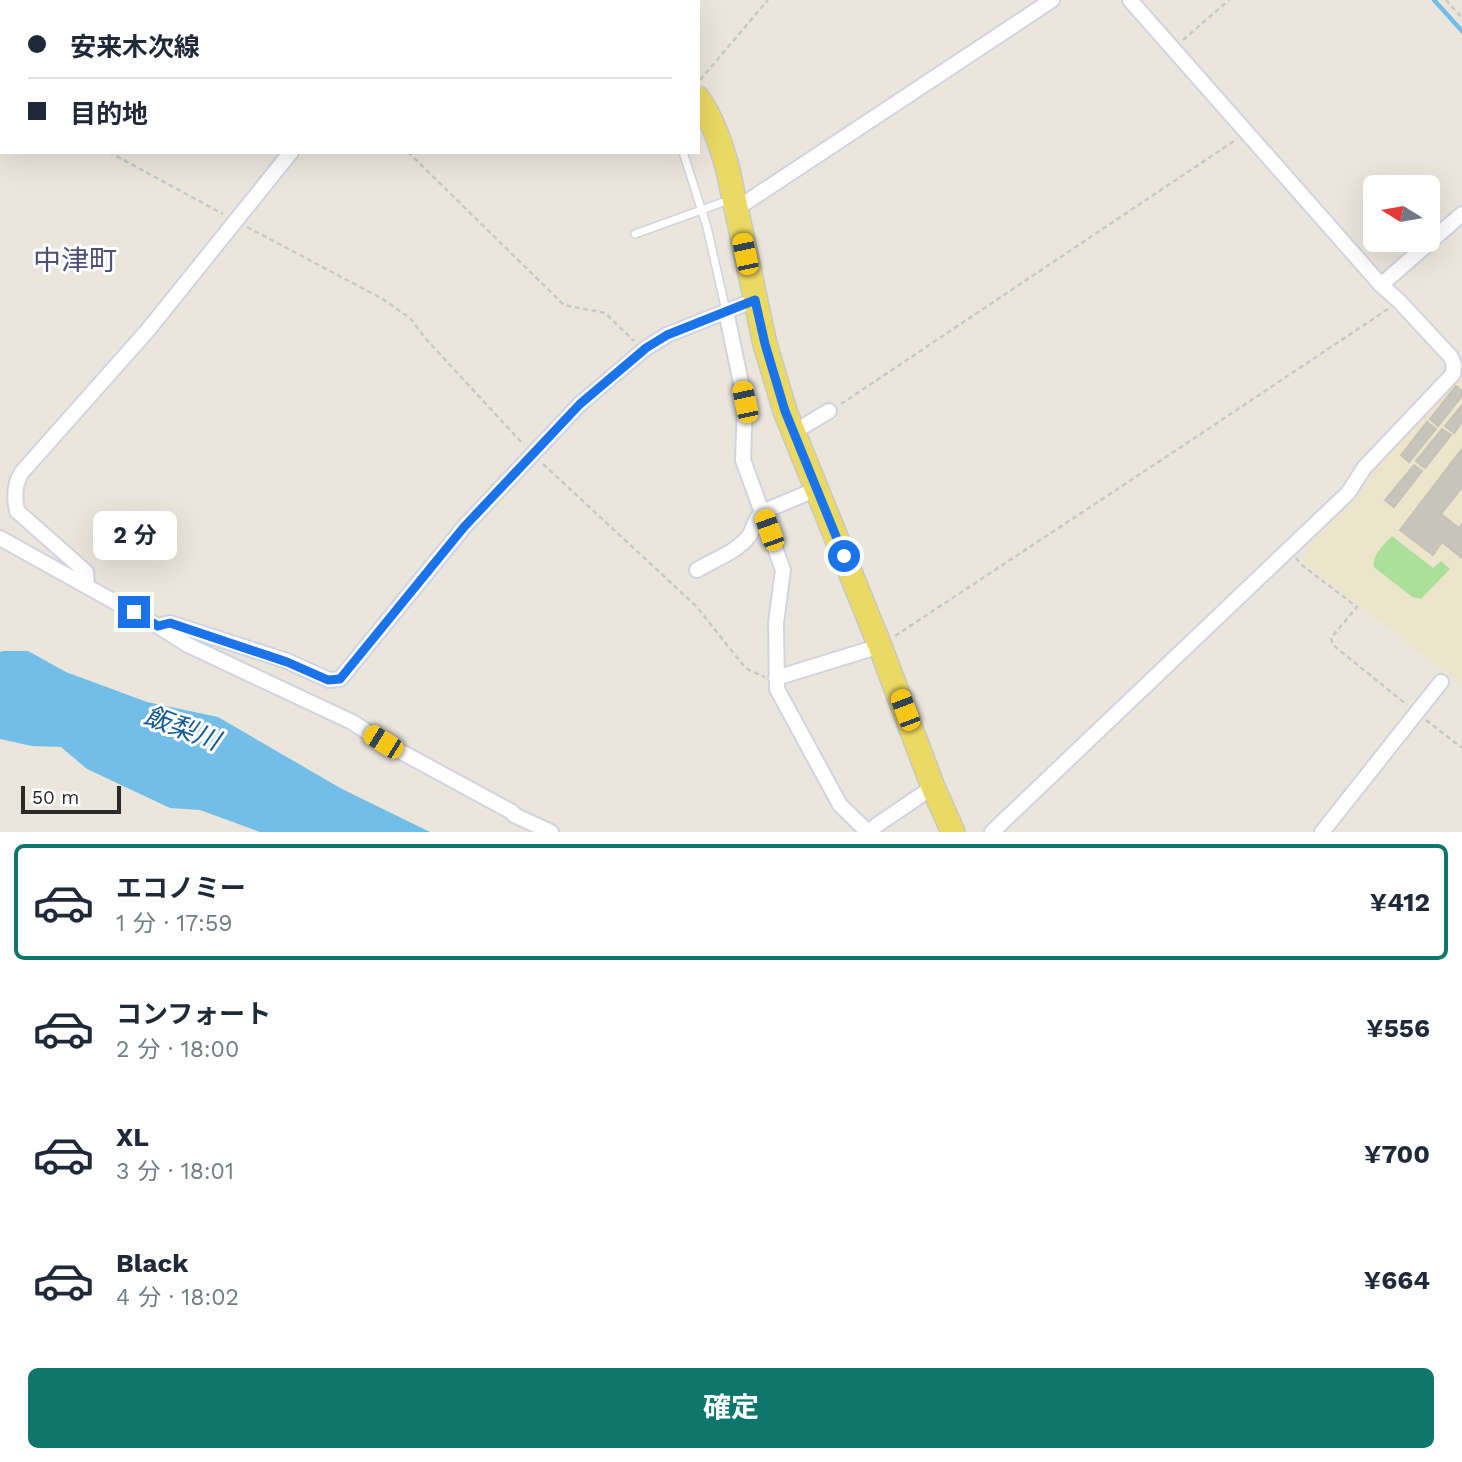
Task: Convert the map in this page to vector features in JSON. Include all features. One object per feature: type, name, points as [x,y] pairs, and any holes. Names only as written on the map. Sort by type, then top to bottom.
[{"type":"main road","points":[[700,102],[721,144],[765,344],[785,411],[953,832]]},
{"type":"street","points":[[735,204],[1052,0]]},
{"type":"street","points":[[992,832],[1348,494],[1364,468],[1452,374],[1454,365],[1451,356],[1381,285],[1130,0]]},
{"type":"street","points":[[87,586],[86,572],[17,511],[17,480],[148,330],[289,154]]},
{"type":"street","points":[[1381,285],[1462,214]]},
{"type":"street","points":[[158,626],[170,623],[287,662],[328,680],[340,679],[464,527],[580,404],[646,348],[667,335],[755,300]]},
{"type":"street","points":[[726,311],[745,402],[743,460],[783,570],[776,623],[777,689],[840,806],[869,832],[933,787]]},
{"type":"street","points":[[794,432],[830,411]]},
{"type":"street","points":[[697,570],[735,548],[748,537],[762,512],[817,489]]},
{"type":"street","points":[[0,538],[200,650],[352,722],[514,815],[551,832]]},
{"type":"street","points":[[776,678],[880,646]]},
{"type":"street","points":[[1322,832],[1441,682]]},
{"type":"lane","points":[[684,154],[709,236],[726,311]]},
{"type":"lane","points":[[635,234],[702,211],[735,204]]},
{"type":"path","points":[[700,81],[768,0]]},
{"type":"path","points":[[1173,50],[1229,0]]},
{"type":"path","points":[[1446,0],[1462,18]]},
{"type":"path","points":[[830,411],[1235,141]]},
{"type":"path","points":[[113,154],[381,298],[410,318],[426,339],[532,454],[696,606],[743,665],[766,677],[776,678]]},
{"type":"path","points":[[410,154],[564,305],[605,313],[632,339],[646,348]]},
{"type":"path","points":[[880,646],[1399,301]]},
{"type":"path","points":[[1288,550],[1303,566],[1357,607],[1331,638],[1332,645],[1462,748]]},
{"type":"shaded area","points":[[1462,369],[1462,684],[1302,561],[1309,539],[1359,494],[1366,471]]},
{"type":"green space","points":[[1392,536],[1433,568],[1441,561],[1450,569],[1421,599],[1412,597],[1374,567],[1377,554]]},
{"type":"water","name":"飯梨川","points":[[28,651],[66,672],[147,702],[218,717],[342,789],[430,832],[260,832],[200,810],[170,808],[87,769],[61,747],[32,746],[0,739],[0,652]]},
{"type":"building","points":[[1456,386],[1462,391],[1462,396],[1438,426],[1430,419]]},
{"type":"building","points":[[1462,405],[1462,422],[1454,433],[1445,426]]},
{"type":"building","points":[[1427,422],[1436,429],[1409,462],[1401,455]]},
{"type":"building","points":[[1442,429],[1451,435],[1425,468],[1416,461]]},
{"type":"building","points":[[1462,449],[1462,487],[1441,514],[1459,528],[1462,524],[1462,558],[1442,542],[1433,555],[1400,530]]},
{"type":"building","points":[[1414,465],[1422,471],[1394,507],[1385,500]]},
{"type":"waterway","points":[[1434,0],[1462,31]]},
{"type":"district","name":"中津町","points":[[75,260]]},
{"type":"route","points":[[134,612],[158,626],[170,623],[287,662],[328,680],[340,679],[464,527],[580,404],[646,348],[667,335],[755,300],[785,411],[844,556]]}]
